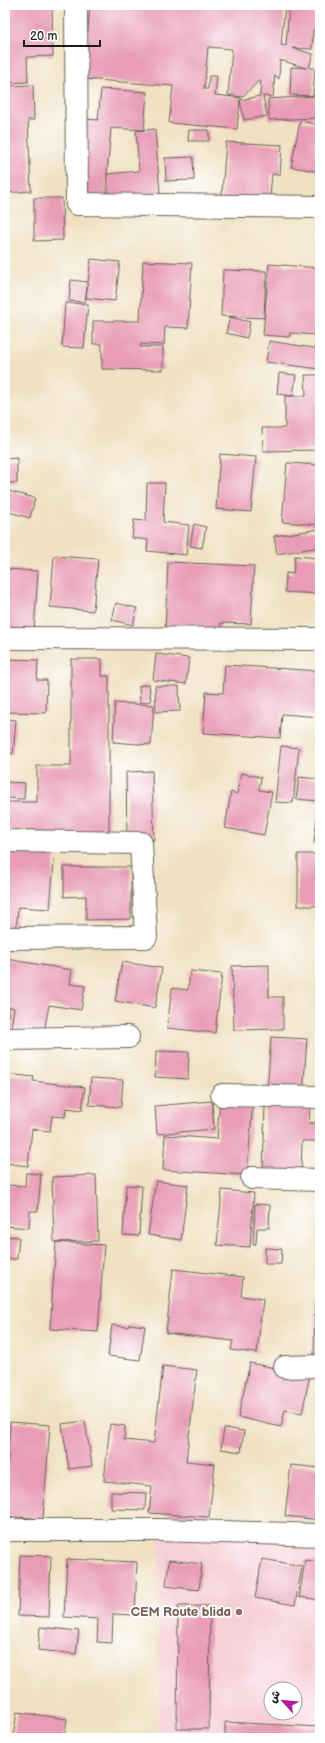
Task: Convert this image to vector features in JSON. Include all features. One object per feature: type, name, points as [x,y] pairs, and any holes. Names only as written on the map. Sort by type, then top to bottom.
[{"type":"street","points":[[76,5],[77,204],[320,207]]},
{"type":"street","points":[[5,638],[320,639]]},
{"type":"street","points":[[5,841],[141,843],[146,937],[5,938]]},
{"type":"street","points":[[5,1039],[128,1037]]},
{"type":"street","points":[[222,1095],[320,1098]]},
{"type":"street","points":[[252,1178],[320,1180]]},
{"type":"street","points":[[285,1367],[320,1366]]},
{"type":"street","points":[[5,1530],[159,1530],[320,1535]]},
{"type":"shaded area","name":"CEM Route blida","points":[[159,1530],[320,1535],[320,1738],[158,1738]]},
{"type":"building","points":[[5,5],[52,5],[53,56],[27,57],[28,82],[5,83]]},
{"type":"building","points":[[90,5],[285,5],[281,45],[286,46],[289,5],[320,5],[320,31],[313,30],[312,49],[292,48],[313,54],[309,68],[315,68],[313,96],[290,95],[291,67],[306,68],[280,60],[279,79],[275,75],[273,97],[263,96],[267,116],[244,120],[240,100],[237,129],[169,123],[173,86],[84,79]],"holes":[[[208,47],[232,49],[228,95],[242,97],[261,79],[260,96],[241,100],[241,98],[215,95],[217,76],[209,76],[208,89],[204,89]]]},
{"type":"building","points":[[33,85],[34,120],[28,120],[31,191],[5,193],[5,86]]},
{"type":"building","points":[[101,89],[147,92],[144,130],[111,128],[106,197],[81,195],[86,119],[98,120]]},
{"type":"building","points":[[315,96],[317,118],[269,120],[268,99]]},
{"type":"building","points":[[300,121],[320,125],[320,154],[317,171],[291,167]]},
{"type":"building","points":[[155,129],[160,194],[109,198],[107,174],[139,171],[136,131]]},
{"type":"building","points":[[189,130],[209,130],[209,141],[188,141]]},
{"type":"building","points":[[226,142],[282,145],[280,175],[272,174],[269,208],[221,205]]},
{"type":"building","points":[[193,157],[194,180],[166,181],[165,158]]},
{"type":"building","points":[[34,198],[62,198],[63,240],[34,241]]},
{"type":"building","points":[[91,259],[120,262],[115,301],[86,298]]},
{"type":"building","points":[[143,261],[192,263],[188,328],[165,327],[164,345],[141,344],[140,347],[163,347],[163,370],[102,369],[102,344],[93,344],[93,321],[140,321]]},
{"type":"building","points":[[269,264],[320,268],[320,302],[317,335],[290,333],[289,337],[263,335]]},
{"type":"building","points":[[223,270],[266,271],[264,318],[221,316]]},
{"type":"building","points":[[71,280],[88,282],[85,302],[69,301]]},
{"type":"building","points":[[65,303],[88,304],[84,348],[62,347]]},
{"type":"building","points":[[230,317],[250,322],[247,338],[226,333]]},
{"type":"building","points":[[269,341],[320,349],[320,369],[266,362]]},
{"type":"building","points":[[279,373],[296,375],[293,396],[277,394]]},
{"type":"building","points":[[305,375],[320,375],[320,450],[263,451],[262,428],[285,428],[285,396],[306,396]]},
{"type":"building","points":[[220,454],[256,457],[251,512],[216,509]]},
{"type":"building","points":[[17,458],[17,483],[5,483],[5,459]]},
{"type":"building","points":[[287,463],[320,465],[320,525],[282,522]]},
{"type":"building","points":[[147,483],[165,483],[163,522],[189,525],[186,555],[147,551],[148,540],[132,538],[134,520],[146,521]]},
{"type":"building","points":[[5,490],[35,498],[30,518],[5,511]]},
{"type":"building","points":[[194,524],[206,527],[202,548],[190,546]]},
{"type":"building","points":[[320,529],[320,547],[277,554],[274,536]]},
{"type":"building","points":[[54,556],[98,559],[93,611],[50,607]]},
{"type":"building","points":[[295,556],[320,558],[320,594],[285,592],[286,573],[293,574]]},
{"type":"building","points":[[168,562],[254,566],[251,624],[221,623],[220,633],[165,630]]},
{"type":"building","points":[[5,569],[38,571],[34,631],[5,630]]},
{"type":"building","points":[[116,603],[137,608],[133,625],[112,620]]},
{"type":"building","points":[[156,654],[189,658],[186,684],[153,680]]},
{"type":"building","points":[[5,659],[38,660],[37,680],[47,680],[46,713],[5,712]]},
{"type":"building","points":[[71,659],[102,659],[102,676],[109,676],[109,841],[38,841],[38,830],[5,830],[5,802],[37,802],[37,766],[71,766]]},
{"type":"building","points":[[225,665],[320,671],[320,717],[282,714],[280,738],[203,733],[206,692],[223,693]]},
{"type":"building","points":[[149,684],[151,701],[140,703],[139,686]]},
{"type":"building","points":[[155,686],[179,686],[180,711],[156,712]]},
{"type":"building","points":[[115,703],[154,705],[151,745],[113,742]]},
{"type":"building","points":[[5,719],[16,720],[13,754],[5,753]]},
{"type":"building","points":[[281,746],[299,748],[293,803],[275,802]]},
{"type":"building","points":[[319,770],[320,844],[314,843],[319,801],[296,799],[299,777],[318,779]]},
{"type":"building","points":[[152,771],[154,840],[127,841],[126,772]]},
{"type":"building","points":[[241,773],[261,777],[259,790],[272,792],[264,835],[225,828],[231,792],[237,794]]},
{"type":"building","points":[[5,782],[25,783],[24,799],[5,798]]},
{"type":"building","points":[[5,847],[55,851],[50,909],[18,907],[16,933],[5,932]]},
{"type":"building","points":[[298,854],[320,854],[320,906],[298,906]]},
{"type":"building","points":[[64,867],[131,867],[131,919],[86,920],[86,896],[64,897]]},
{"type":"building","points":[[6,959],[72,970],[70,984],[85,986],[81,1010],[49,1005],[44,1032],[11,1027],[14,1008],[5,1006]]},
{"type":"building","points":[[122,962],[162,968],[155,1008],[115,1001]]},
{"type":"building","points":[[269,965],[269,997],[283,997],[283,1029],[234,1030],[232,966]]},
{"type":"building","points":[[190,971],[222,974],[215,1033],[167,1028],[172,988],[188,990]]},
{"type":"building","points":[[5,1008],[9,1008],[8,1029],[5,1029]]},
{"type":"building","points":[[271,1037],[307,1039],[303,1095],[267,1093]]},
{"type":"building","points":[[156,1051],[189,1052],[188,1079],[155,1077]]},
{"type":"building","points":[[5,1074],[34,1077],[33,1081],[85,1087],[82,1110],[66,1108],[65,1117],[52,1116],[50,1131],[32,1129],[28,1166],[5,1163]]},
{"type":"building","points":[[91,1078],[123,1080],[121,1107],[89,1105]]},
{"type":"building","points":[[220,1098],[253,1101],[247,1175],[163,1170],[165,1135],[217,1139]]},
{"type":"building","points":[[212,1101],[214,1129],[157,1134],[155,1106]]},
{"type":"building","points":[[265,1105],[310,1107],[309,1123],[320,1123],[320,1141],[302,1141],[301,1176],[263,1175]]},
{"type":"building","points":[[26,1173],[41,1174],[38,1211],[30,1211],[29,1228],[5,1226],[5,1185],[25,1186]]},
{"type":"building","points":[[96,1175],[98,1241],[54,1242],[52,1177]]},
{"type":"building","points":[[156,1181],[188,1185],[181,1240],[148,1235]]},
{"type":"building","points":[[126,1185],[142,1186],[139,1236],[123,1235]]},
{"type":"building","points":[[222,1190],[254,1193],[250,1247],[217,1245]]},
{"type":"building","points":[[255,1204],[270,1205],[269,1228],[257,1228],[256,1244],[253,1244]]},
{"type":"building","points":[[5,1236],[19,1237],[17,1259],[5,1259]]},
{"type":"building","points":[[56,1242],[104,1245],[98,1332],[50,1329]]},
{"type":"building","points":[[265,1248],[282,1249],[281,1264],[265,1264]]},
{"type":"building","points":[[173,1269],[243,1277],[241,1296],[263,1299],[257,1353],[231,1350],[233,1341],[166,1333]]},
{"type":"building","points":[[315,1299],[320,1299],[320,1360],[314,1359]]},
{"type":"building","points":[[129,1324],[145,1326],[140,1360],[108,1356],[112,1325],[128,1327]]},
{"type":"building","points":[[250,1363],[310,1375],[302,1413],[285,1410],[281,1427],[238,1417]]},
{"type":"building","points":[[163,1366],[197,1370],[186,1461],[215,1464],[209,1517],[149,1513],[152,1486],[104,1481],[110,1424],[125,1426],[124,1440],[154,1443]]},
{"type":"building","points":[[85,1421],[92,1466],[69,1469],[62,1424]]},
{"type":"building","points":[[10,1422],[50,1425],[43,1519],[5,1516]]},
{"type":"building","points":[[224,1428],[244,1431],[241,1452],[221,1449]]},
{"type":"building","points":[[291,1465],[320,1468],[320,1520],[285,1516]]},
{"type":"building","points":[[111,1492],[146,1493],[145,1510],[111,1509]]},
{"type":"building","points":[[20,1555],[51,1556],[49,1617],[18,1616]]},
{"type":"building","points":[[67,1559],[137,1562],[135,1615],[113,1614],[112,1643],[97,1642],[98,1619],[64,1617]]},
{"type":"building","points":[[262,1559],[302,1566],[295,1605],[255,1598]]},
{"type":"building","points":[[169,1560],[202,1564],[199,1590],[166,1586]]},
{"type":"building","points":[[305,1560],[320,1562],[320,1600],[299,1597]]},
{"type":"building","points":[[178,1606],[210,1606],[209,1729],[177,1729]]},
{"type":"building","points":[[40,1627],[79,1631],[76,1654],[38,1650]]},
{"type":"building","points":[[17,1712],[67,1719],[64,1738],[13,1738]]},
{"type":"building","points":[[225,1722],[320,1727],[320,1738],[225,1738]]},
{"type":"place","name":"CEM Route blida","points":[[239,1612]]}]
